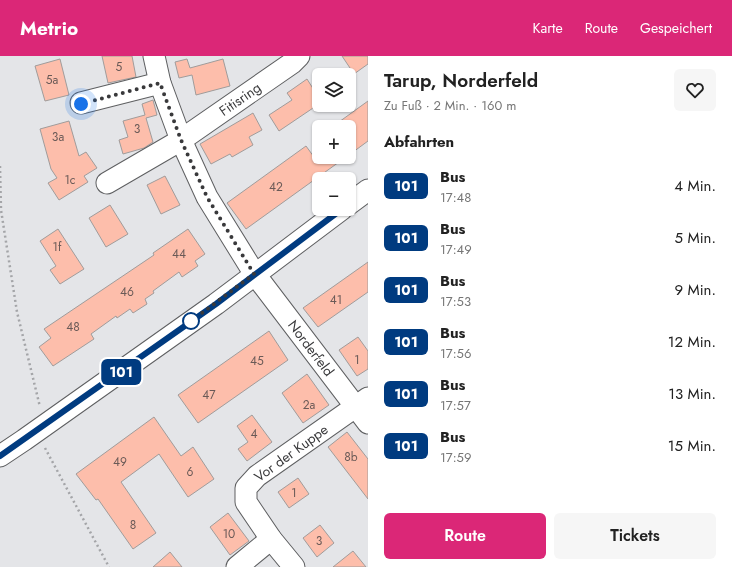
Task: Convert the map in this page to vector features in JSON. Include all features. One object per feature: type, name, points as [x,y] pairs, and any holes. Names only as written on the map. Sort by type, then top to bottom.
[{"type":"street","points":[[154,56],[160,83],[181,140],[207,197],[254,274]]},
{"type":"street","name":"Fitisring","points":[[108,183],[181,140],[292,63],[298,56]]},
{"type":"street","points":[[81,104],[160,83]]},
{"type":"street","points":[[356,199],[368,190]]},
{"type":"street","points":[[0,456],[42,428],[216,304],[333,216]]},
{"type":"street","name":"Norderfeld","points":[[254,274],[364,409]]},
{"type":"street","name":"Vor der Kuppe","points":[[294,567],[246,502],[246,488],[257,476],[364,409]]},
{"type":"street","points":[[237,567],[272,539]]},
{"type":"path","points":[[0,166],[1,210],[18,312],[40,410],[42,428],[109,567]]},
{"type":"building","points":[[102,56],[132,56],[136,77],[108,83]]},
{"type":"building","points":[[342,56],[368,56],[368,64],[356,73],[356,68],[350,68]]},
{"type":"building","points":[[60,59],[69,95],[45,101],[35,66]]},
{"type":"building","points":[[187,59],[190,68],[223,59],[230,86],[196,95],[192,75],[179,78],[175,62]]},
{"type":"building","points":[[307,79],[312,87],[312,109],[279,131],[269,115],[292,100],[287,93]]},
{"type":"building","points":[[153,100],[157,115],[146,118],[153,142],[144,148],[123,154],[119,140],[128,137],[123,121],[145,115],[142,104]]},
{"type":"building","points":[[368,101],[368,141],[356,150],[356,120],[342,120],[353,112],[356,112],[356,110]]},
{"type":"building","points":[[253,113],[262,130],[249,137],[253,145],[232,157],[230,154],[211,164],[200,144]]},
{"type":"building","points":[[69,121],[79,156],[86,152],[97,168],[84,176],[88,182],[59,200],[48,183],[57,178],[51,169],[40,129]]},
{"type":"building","points":[[306,146],[312,154],[312,164],[336,164],[325,172],[312,172],[312,181],[246,229],[227,203]]},
{"type":"building","points":[[165,176],[180,205],[161,214],[147,185]]},
{"type":"building","points":[[110,205],[128,234],[106,247],[89,218]]},
{"type":"building","points":[[58,229],[84,269],[60,284],[50,270],[56,266],[40,241]]},
{"type":"building","points":[[188,229],[205,254],[195,261],[198,266],[182,277],[179,272],[153,291],[154,293],[145,299],[147,304],[133,313],[130,309],[117,318],[116,316],[91,334],[94,339],[53,366],[39,347],[51,338],[44,329],[154,255],[153,253]]},
{"type":"building","points":[[368,262],[368,292],[318,327],[303,308]]},
{"type":"building","points":[[269,331],[288,360],[198,423],[178,395]]},
{"type":"building","points":[[358,337],[368,351],[368,369],[357,376],[339,350]]},
{"type":"building","points":[[307,374],[329,405],[303,423],[282,393]]},
{"type":"building","points":[[252,415],[272,442],[247,461],[238,449],[248,442],[237,426]]},
{"type":"building","points":[[154,417],[181,456],[193,447],[214,479],[188,497],[159,454],[121,482],[156,533],[133,549],[98,499],[96,500],[76,474]]},
{"type":"building","points":[[347,432],[368,459],[368,499],[328,447]]},
{"type":"building","points":[[298,478],[309,494],[289,508],[278,492]]},
{"type":"building","points":[[228,513],[249,541],[230,555],[210,527]]},
{"type":"building","points":[[320,525],[334,543],[317,557],[303,538]]},
{"type":"building","points":[[353,551],[366,567],[333,567]]},
{"type":"building","points":[[170,552],[182,567],[153,567]]},
{"type":"bus line","name":"101","points":[[0,456],[113,378],[216,304],[333,216]]},
{"type":"route","points":[[81,104],[160,83],[181,140],[207,197],[254,274],[190,322],[191,321]]}]
